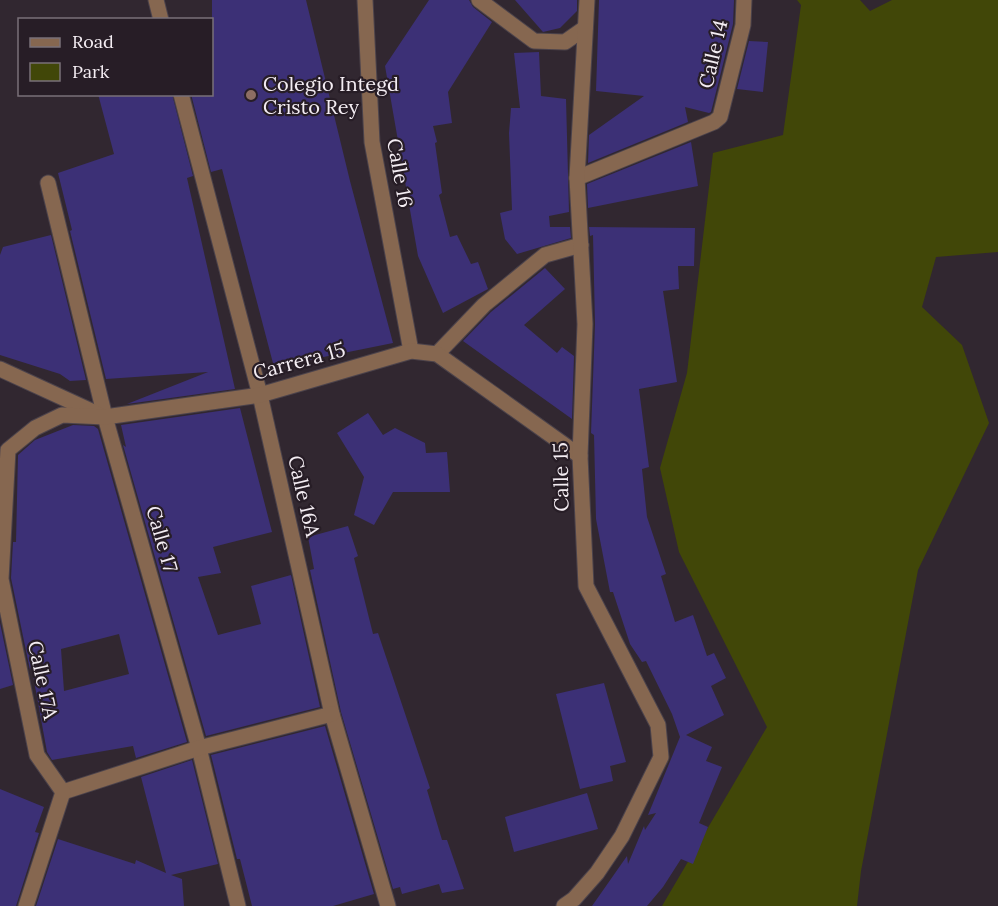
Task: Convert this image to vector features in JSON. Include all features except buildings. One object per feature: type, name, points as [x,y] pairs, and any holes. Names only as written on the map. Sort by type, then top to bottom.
[{"type":"street","points":[[156,0],[160,18]]},
{"type":"street","name":"Calle 16","points":[[365,0],[372,142],[411,351]]},
{"type":"street","points":[[479,0],[534,40],[565,42],[585,28]]},
{"type":"street","name":"Calle 15","points":[[564,906],[574,899],[597,873],[622,836],[661,757],[658,725],[586,586],[580,456],[585,324],[577,178],[586,0]]},
{"type":"street","name":"Calle 14","points":[[577,178],[714,122],[720,117],[743,26],[744,0]]},
{"type":"street","name":"Calle 16A","points":[[182,96],[260,394],[332,714],[388,906]]},
{"type":"street","name":"Calle 17","points":[[48,183],[105,417],[200,748],[238,906]]},
{"type":"street","points":[[437,354],[484,305],[545,255],[581,245]]},
{"type":"street","name":"Carrera 15","points":[[8,450],[35,428],[62,415],[105,417],[260,394],[411,351],[437,354],[580,456]]},
{"type":"street","points":[[0,369],[105,417]]},
{"type":"street","name":"Calle 17A","points":[[8,450],[1,579],[38,755],[63,792]]},
{"type":"street","points":[[26,906],[63,792],[200,748],[332,714]]},
{"type":"green space","points":[[797,0],[860,0],[870,11],[892,0],[998,0],[998,252],[936,257],[922,307],[962,345],[989,423],[918,570],[861,871],[857,906],[662,906],[767,727],[679,552],[660,468],[687,373],[713,153],[783,135],[801,5]]},
{"type":"place","name":"Colegio Integd Cristo Rey","points":[[251,95]]}]
